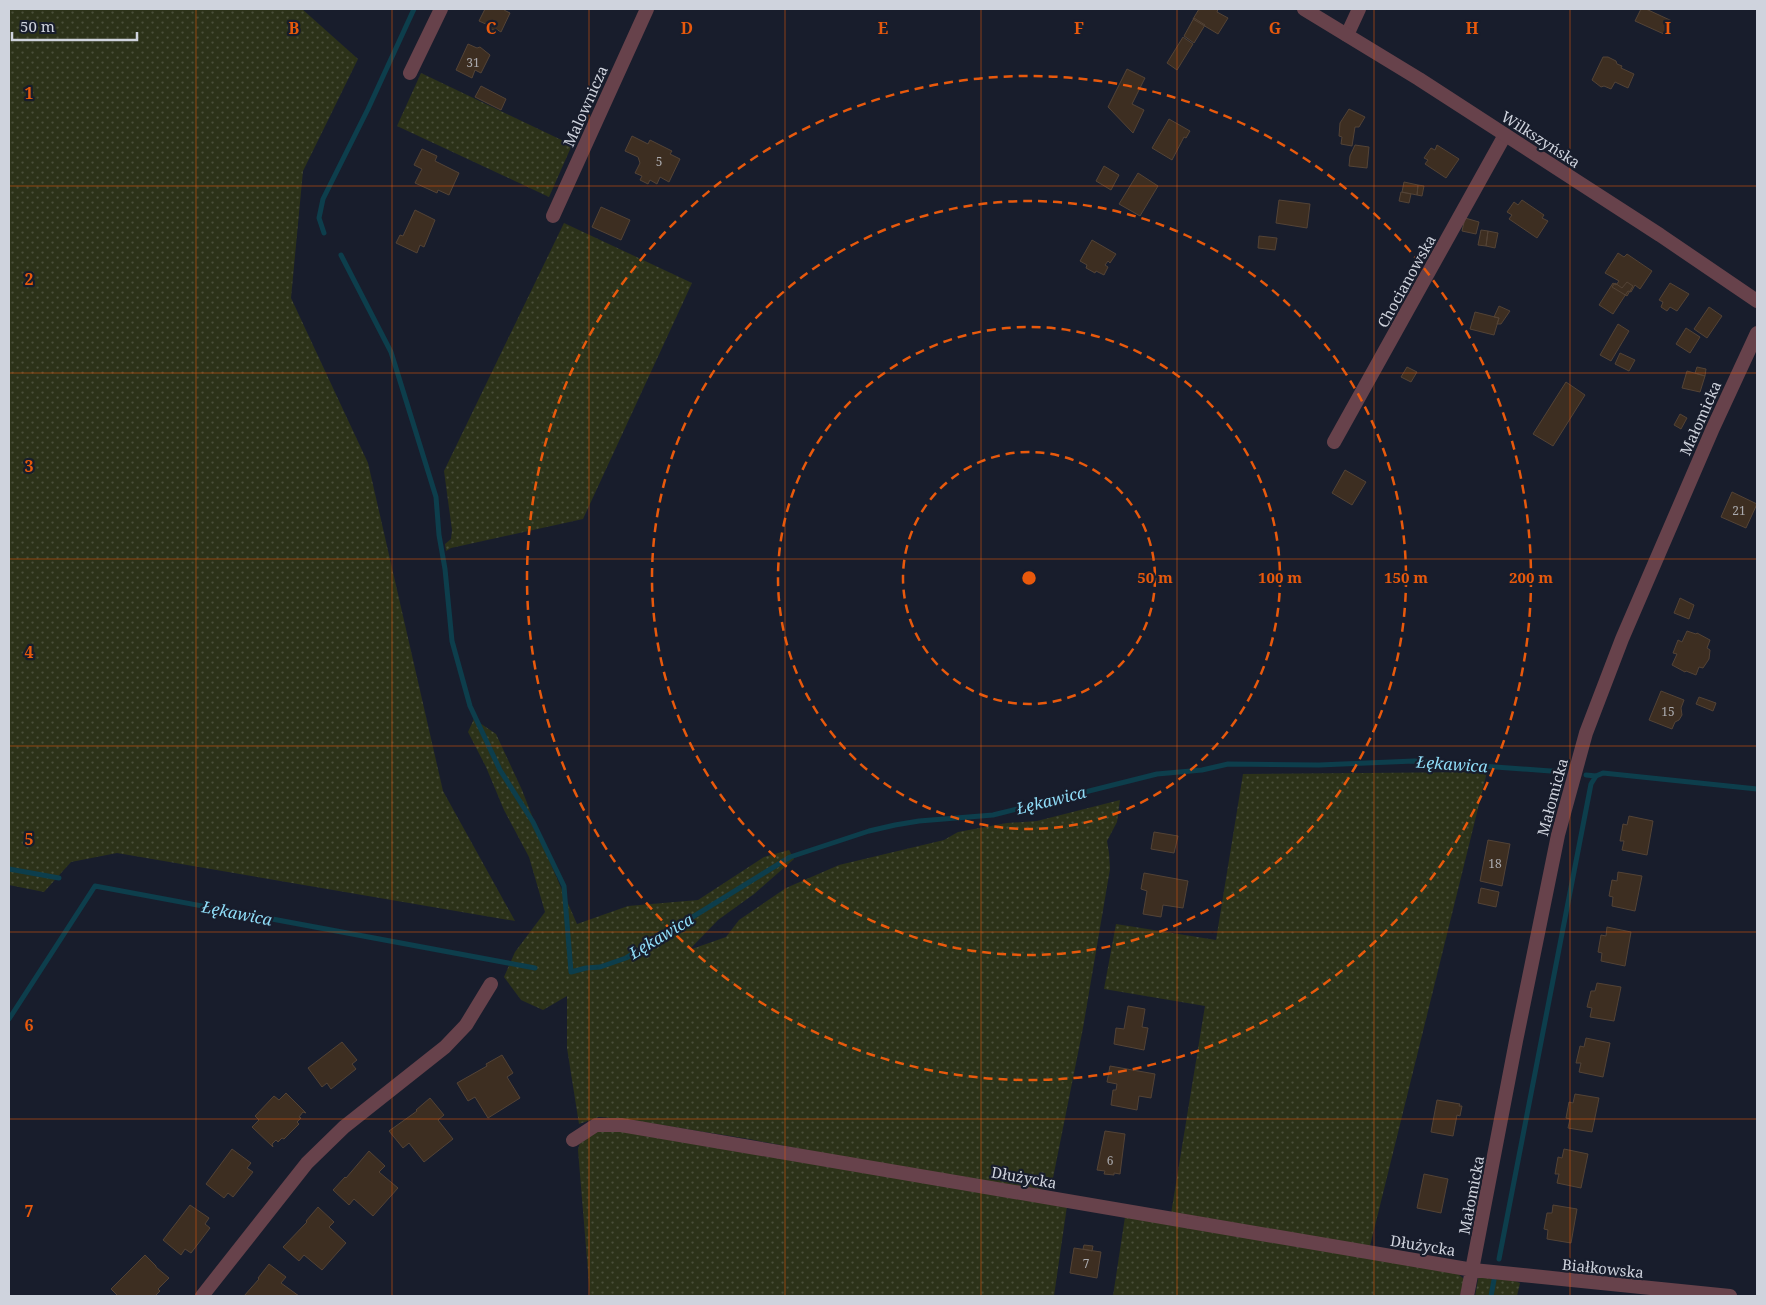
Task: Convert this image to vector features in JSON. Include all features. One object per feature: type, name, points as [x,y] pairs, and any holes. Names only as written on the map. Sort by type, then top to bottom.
[{"type":"street","points":[[410,73],[441,9]]},
{"type":"street","name":"Malownicza","points":[[552,216],[647,9]]},
{"type":"street","name":"Wilkszyńska","points":[[1304,9],[1419,79],[1660,235],[1757,301]]},
{"type":"street","points":[[1347,35],[1359,9]]},
{"type":"street","name":"Chocianowska","points":[[1334,442],[1504,135]]},
{"type":"street","name":"Małomicka","points":[[1467,1296],[1558,835],[1586,733],[1625,630],[1713,428],[1757,333]]},
{"type":"street","points":[[202,1296],[307,1163],[344,1127],[445,1047],[466,1025],[491,984]]},
{"type":"street","name":"Dłużycka","points":[[574,1140],[596,1125],[621,1125],[1473,1270]]},
{"type":"street","name":"Białkowska","points":[[1473,1270],[1730,1296]]},
{"type":"green space","points":[[9,9],[302,9],[358,59],[303,171],[291,298],[368,463],[443,791],[515,921],[117,853],[71,862],[44,892],[9,885]]},
{"type":"green space","points":[[421,73],[572,145],[549,197],[397,126]]},
{"type":"green space","points":[[564,223],[692,283],[583,519],[451,548],[446,551],[445,544],[451,539],[452,530],[444,471]]},
{"type":"green space","points":[[474,719],[496,734],[522,790],[577,924],[628,906],[698,900],[764,857],[789,850],[794,859],[754,894],[718,920],[689,950],[726,937],[739,920],[786,888],[839,865],[944,840],[958,832],[1007,823],[1037,821],[1120,800],[1117,822],[1107,841],[1110,869],[1083,1028],[1052,1183],[1044,1189],[1035,1190],[914,1171],[749,1139],[623,1119],[599,1117],[579,1124],[567,1048],[567,996],[543,1010],[521,1000],[504,977],[515,952],[545,912],[529,857],[504,810],[486,767],[468,732]]},
{"type":"green space","points":[[1487,772],[1370,1246],[1171,1214],[1205,1006],[1104,989],[1116,924],[1216,940],[1243,774]]},
{"type":"green space","points":[[602,1128],[1067,1206],[1054,1296],[590,1296],[578,1150],[580,1142]]},
{"type":"green space","points":[[1125,1217],[1456,1272],[1464,1279],[1460,1296],[1113,1296]]},
{"type":"green space","points":[[1479,1274],[1507,1278],[1520,1283],[1517,1296],[1475,1296]]},
{"type":"building","points":[[485,9],[504,9],[510,13],[501,32],[489,28],[488,25],[479,21]]},
{"type":"building","points":[[1199,9],[1218,9],[1217,12],[1228,18],[1218,34],[1193,19]]},
{"type":"building","points":[[1641,9],[1646,9],[1672,21],[1666,35],[1635,21]]},
{"type":"building","points":[[1194,18],[1205,25],[1194,43],[1184,36]]},
{"type":"building","points":[[1183,37],[1193,44],[1177,70],[1167,63]]},
{"type":"building","points":[[468,44],[477,48],[480,47],[490,55],[481,73],[475,70],[472,78],[456,70]]},
{"type":"building","points":[[1603,57],[1616,61],[1617,64],[1622,66],[1621,68],[1634,74],[1628,88],[1615,82],[1611,89],[1604,86],[1601,87],[1592,80]]},
{"type":"building","points":[[1127,69],[1145,78],[1132,104],[1144,110],[1133,133],[1108,107]]},
{"type":"building","points":[[481,86],[506,99],[501,110],[475,97]]},
{"type":"building","points":[[1349,109],[1365,117],[1359,127],[1355,127],[1352,146],[1341,144],[1342,137],[1339,136],[1340,123]]},
{"type":"building","points":[[1169,119],[1190,131],[1186,138],[1184,137],[1172,160],[1152,148]]},
{"type":"building","points":[[632,136],[648,144],[650,140],[672,151],[670,154],[680,159],[669,182],[660,177],[657,184],[650,180],[648,184],[640,180],[642,176],[635,173],[640,163],[638,157],[625,151]]},
{"type":"building","points":[[1355,145],[1369,147],[1367,168],[1349,166],[1350,156]]},
{"type":"building","points":[[1437,145],[1459,159],[1446,178],[1425,164],[1428,160],[1424,158],[1431,148],[1435,150]]},
{"type":"building","points":[[422,149],[437,156],[435,161],[459,173],[449,195],[438,190],[437,193],[415,183],[422,169],[414,165]]},
{"type":"building","points":[[1104,166],[1119,175],[1111,190],[1096,181]]},
{"type":"building","points":[[1138,173],[1158,186],[1140,216],[1119,204]]},
{"type":"building","points":[[1404,182],[1418,185],[1417,195],[1402,192]]},
{"type":"building","points":[[1418,185],[1424,186],[1422,196],[1417,195]]},
{"type":"building","points":[[1401,192],[1411,194],[1409,203],[1399,201]]},
{"type":"building","points":[[1279,200],[1310,204],[1307,228],[1276,223]]},
{"type":"building","points":[[1522,200],[1544,215],[1542,218],[1548,221],[1537,238],[1509,219],[1512,215],[1507,212],[1514,202],[1518,205]]},
{"type":"building","points":[[601,207],[630,220],[621,240],[592,227]]},
{"type":"building","points":[[415,210],[435,220],[424,247],[420,245],[417,253],[396,243],[400,235],[403,236]]},
{"type":"building","points":[[1465,218],[1479,222],[1476,234],[1462,231]]},
{"type":"building","points":[[1481,230],[1488,231],[1486,246],[1478,245]]},
{"type":"building","points":[[1488,231],[1498,233],[1495,248],[1486,246]]},
{"type":"building","points":[[1259,236],[1277,238],[1275,250],[1258,248]]},
{"type":"building","points":[[1092,240],[1116,254],[1110,263],[1108,261],[1105,265],[1108,267],[1104,275],[1086,268],[1087,265],[1080,261]]},
{"type":"building","points":[[1618,253],[1624,257],[1627,254],[1652,271],[1640,289],[1635,285],[1631,292],[1628,291],[1613,314],[1599,305],[1613,283],[1616,285],[1619,281],[1605,273]]},
{"type":"building","points":[[1627,282],[1633,286],[1627,296],[1612,287],[1615,283],[1622,288]]},
{"type":"building","points":[[1670,283],[1689,294],[1677,311],[1670,307],[1667,311],[1661,307],[1663,302],[1659,300]]},
{"type":"building","points":[[1499,306],[1510,311],[1501,324],[1497,324],[1499,318],[1494,317]]},
{"type":"building","points":[[1709,307],[1722,316],[1707,338],[1694,329]]},
{"type":"building","points":[[1475,312],[1499,318],[1494,335],[1470,329]]},
{"type":"building","points":[[1618,324],[1629,331],[1611,361],[1600,355]]},
{"type":"building","points":[[1686,328],[1700,337],[1690,353],[1676,344]]},
{"type":"building","points":[[1620,353],[1635,360],[1629,371],[1615,364]]},
{"type":"building","points":[[1407,367],[1417,372],[1411,382],[1401,377]]},
{"type":"building","points":[[1697,367],[1706,369],[1705,376],[1695,373]]},
{"type":"building","points":[[1687,371],[1705,376],[1700,392],[1682,388]]},
{"type":"building","points":[[1566,382],[1585,395],[1553,446],[1533,434]]},
{"type":"building","points":[[1680,414],[1687,418],[1681,429],[1674,425]]},
{"type":"building","points":[[1345,470],[1366,482],[1352,505],[1332,493]]},
{"type":"building","points":[[1732,492],[1757,504],[1746,528],[1721,517]]},
{"type":"building","points":[[1680,598],[1694,605],[1689,619],[1674,613]]},
{"type":"building","points":[[1687,631],[1697,633],[1710,640],[1707,648],[1710,650],[1709,659],[1703,668],[1699,667],[1696,675],[1672,665],[1677,654],[1673,653],[1678,640],[1682,642]]},
{"type":"building","points":[[1661,691],[1684,700],[1681,708],[1682,715],[1675,722],[1672,729],[1649,720]]},
{"type":"building","points":[[1699,697],[1716,703],[1713,711],[1696,704]]},
{"type":"building","points":[[1629,816],[1653,821],[1647,855],[1622,850],[1624,841],[1620,841],[1623,824],[1627,825]]},
{"type":"building","points":[[1154,832],[1178,836],[1174,853],[1151,849]]},
{"type":"building","points":[[1488,840],[1510,844],[1502,886],[1480,881]]},
{"type":"building","points":[[1618,872],[1642,876],[1635,911],[1612,906],[1613,897],[1609,896],[1612,880],[1617,881]]},
{"type":"building","points":[[1144,873],[1188,881],[1183,908],[1163,905],[1161,917],[1143,914],[1147,891],[1141,889]]},
{"type":"building","points":[[1481,888],[1499,892],[1496,907],[1478,903]]},
{"type":"building","points":[[1607,927],[1631,932],[1625,966],[1601,961],[1602,953],[1598,952],[1601,935],[1606,936]]},
{"type":"building","points":[[1597,983],[1621,987],[1614,1021],[1590,1017],[1592,1008],[1587,1007],[1591,991],[1595,991]]},
{"type":"building","points":[[1128,1006],[1145,1009],[1142,1027],[1148,1028],[1144,1050],[1114,1044],[1116,1028],[1124,1029]]},
{"type":"building","points":[[1586,1038],[1610,1043],[1603,1077],[1579,1072],[1581,1063],[1576,1063],[1580,1046],[1584,1047]]},
{"type":"building","points":[[342,1042],[357,1060],[352,1064],[356,1069],[331,1089],[327,1083],[322,1087],[308,1068]]},
{"type":"building","points":[[502,1055],[513,1073],[507,1077],[520,1098],[488,1118],[475,1097],[468,1101],[457,1083]]},
{"type":"building","points":[[1110,1066],[1155,1074],[1151,1098],[1139,1096],[1137,1110],[1111,1105],[1113,1090],[1116,1090],[1117,1084],[1107,1082]]},
{"type":"building","points":[[286,1093],[306,1113],[303,1112],[297,1122],[299,1124],[284,1139],[282,1138],[278,1142],[276,1140],[272,1144],[273,1147],[252,1127],[259,1120],[255,1116],[274,1096],[279,1100]]},
{"type":"building","points":[[1575,1094],[1599,1098],[1592,1132],[1568,1128],[1570,1119],[1566,1118],[1569,1102],[1573,1103]]},
{"type":"building","points":[[430,1098],[444,1115],[438,1120],[453,1139],[424,1162],[409,1143],[403,1148],[389,1131],[417,1111]]},
{"type":"building","points":[[1437,1100],[1462,1106],[1460,1116],[1457,1115],[1453,1136],[1431,1132]]},
{"type":"building","points":[[1105,1131],[1125,1134],[1120,1174],[1104,1174],[1105,1171],[1097,1170]]},
{"type":"building","points":[[232,1149],[251,1163],[247,1168],[253,1172],[233,1197],[228,1193],[224,1198],[206,1184]]},
{"type":"building","points":[[1564,1149],[1588,1154],[1581,1188],[1557,1183],[1559,1174],[1555,1174],[1558,1157],[1562,1158]]},
{"type":"building","points":[[369,1151],[385,1166],[379,1172],[398,1188],[373,1216],[354,1199],[349,1205],[333,1190]]},
{"type":"building","points":[[1424,1174],[1448,1179],[1441,1213],[1417,1208]]},
{"type":"building","points":[[190,1205],[209,1218],[205,1224],[210,1228],[191,1253],[185,1249],[181,1255],[163,1240]]},
{"type":"building","points":[[1553,1205],[1577,1209],[1571,1243],[1547,1239],[1548,1230],[1544,1229],[1547,1213],[1552,1213]]},
{"type":"building","points":[[318,1207],[334,1222],[329,1227],[346,1243],[322,1270],[304,1255],[299,1261],[283,1247],[307,1222]]},
{"type":"building","points":[[1084,1245],[1093,1246],[1092,1251],[1083,1249]]},
{"type":"building","points":[[1074,1248],[1101,1252],[1097,1278],[1070,1273]]},
{"type":"building","points":[[145,1255],[169,1278],[158,1289],[160,1291],[155,1296],[118,1296],[111,1289]]},
{"type":"building","points":[[269,1264],[286,1277],[281,1283],[299,1296],[244,1296]]},
{"type":"waterway","points":[[324,233],[319,218],[323,199],[368,109],[414,9]]},
{"type":"waterway","name":"Łękawica","points":[[341,255],[391,352],[436,497],[452,641],[470,706],[500,770],[533,822],[564,886],[571,972],[600,967],[626,958],[790,857],[869,831],[895,825],[919,821],[993,815],[1157,774],[1202,770],[1228,764],[1319,765],[1414,761],[1564,772]]},
{"type":"waterway","name":"Łękawica","points":[[1586,775],[1596,776],[1603,773],[1757,789]]},
{"type":"waterway","points":[[1499,1259],[1591,784],[1596,776]]},
{"type":"waterway","points":[[9,869],[59,878]]},
{"type":"waterway","name":"Łękawica","points":[[9,1019],[95,886],[535,968]]},
{"type":"waterway","points":[[1491,1296],[1494,1280]]}]
